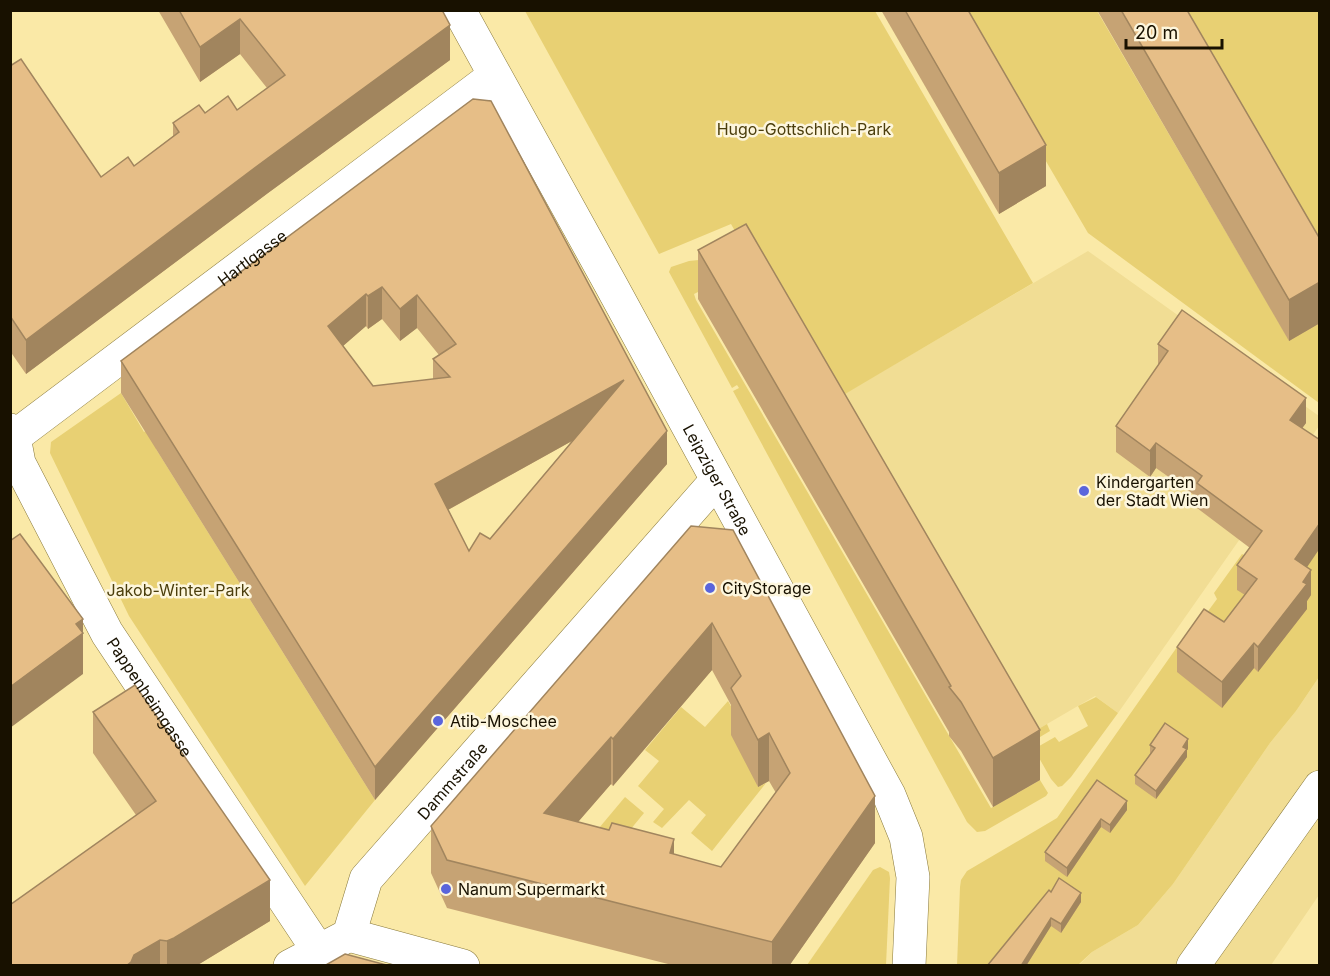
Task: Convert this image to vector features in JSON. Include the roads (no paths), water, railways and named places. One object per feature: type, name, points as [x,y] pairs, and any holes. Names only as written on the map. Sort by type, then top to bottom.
[{"type":"street","name":"Leipziger Straße","points":[[459,10],[889,795],[899,817],[910,856],[913,877],[909,966]]},
{"type":"street","name":"Hartlgasse","points":[[12,436],[494,76]]},
{"type":"street","name":"Pappenheimgasse","points":[[12,436],[19,463],[107,633],[318,950]]},
{"type":"street","name":"Dammstraße","points":[[349,935],[366,879],[717,480]]},
{"type":"street","points":[[1193,966],[1320,786]]},
{"type":"street","points":[[290,966],[349,935],[463,966]]},
{"type":"place","name":"Kindergarten der Stadt Wien","points":[[1084,491]]},
{"type":"place","name":"CityStorage","points":[[710,588]]},
{"type":"place","name":"Atib-Moschee","points":[[438,721]]},
{"type":"place","name":"Nanum Supermarkt","points":[[446,889]]},
{"type":"park label","name":"Hugo-Gottschlich-Park","points":[[804,129]]},
{"type":"park label","name":"Jakob-Winter-Park","points":[[178,590]]}]
